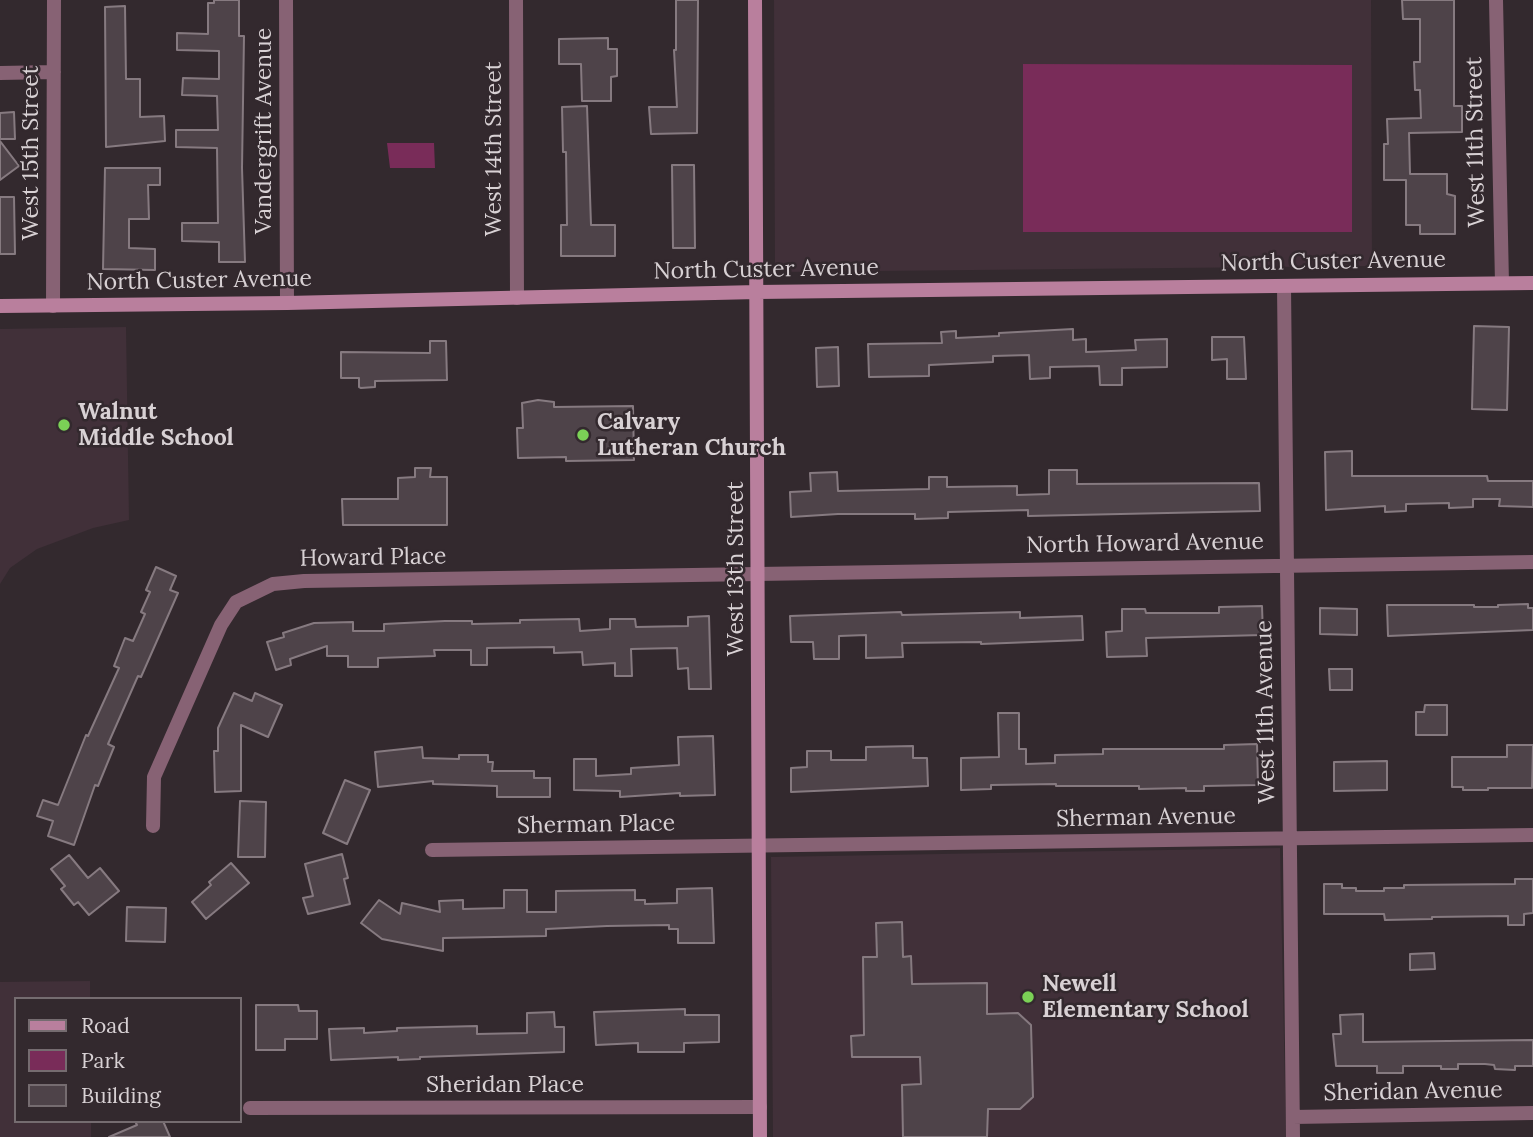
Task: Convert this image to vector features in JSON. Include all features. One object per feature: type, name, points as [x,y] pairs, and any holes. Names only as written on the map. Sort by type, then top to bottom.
[{"type":"street","name":"West 15th Street","points":[[53,306],[54,0]]},
{"type":"street","name":"Vandergrift Avenue","points":[[286,0],[287,303]]},
{"type":"street","name":"West 14th Street","points":[[516,0],[517,298]]},
{"type":"street","name":"West 13th Street","points":[[755,0],[760,1137]]},
{"type":"street","name":"West 11th Street","points":[[1496,0],[1502,283]]},
{"type":"street","points":[[0,73],[54,72]]},
{"type":"street","name":"North Custer Avenue","points":[[0,306],[287,303],[757,292],[1533,283]]},
{"type":"street","name":"West 11th Avenue","points":[[1284,285],[1293,1137]]},
{"type":"street","name":"North Howard Avenue","points":[[758,573],[1533,562]]},
{"type":"street","name":"Howard Place","points":[[153,826],[153,777],[221,625],[236,602],[273,584],[304,581],[758,573]]},
{"type":"street","name":"Sherman Avenue","points":[[759,846],[1533,835]]},
{"type":"street","name":"Sherman Place","points":[[432,850],[759,846]]},
{"type":"street","name":"Sheridan Place","points":[[250,1108],[760,1107]]},
{"type":"street","name":"Sheridan Avenue","points":[[1293,1117],[1533,1113]]},
{"type":"shaded area","points":[[774,0],[1371,0],[1372,266],[775,272]]},
{"type":"shaded area","name":"Walnut Middle School","points":[[126,327],[129,520],[93,528],[37,549],[10,568],[0,584],[0,329]]},
{"type":"shaded area","name":"Newell Elementary School","points":[[1280,848],[1286,1137],[773,1137],[771,857]]},
{"type":"shaded area","points":[[90,981],[90,997],[14,997],[14,1123],[91,1123],[91,1137],[0,1137],[0,982]]},
{"type":"green space","points":[[1023,64],[1352,65],[1352,232],[1023,232]]},
{"type":"green space","points":[[387,143],[434,143],[435,168],[390,168]]},
{"type":"building","points":[[214,0],[239,0],[239,36],[244,36],[242,168],[245,262],[219,262],[219,242],[182,241],[182,223],[218,223],[217,148],[176,147],[176,130],[218,130],[217,96],[182,95],[183,78],[219,79],[219,51],[177,50],[177,33],[208,34],[208,3],[214,3]]},
{"type":"building","points":[[676,0],[698,0],[697,133],[651,134],[649,107],[677,107],[674,50]]},
{"type":"building","points":[[1402,0],[1454,0],[1454,106],[1462,106],[1462,132],[1409,133],[1410,174],[1447,174],[1447,194],[1455,196],[1455,234],[1420,234],[1420,225],[1406,225],[1406,180],[1384,180],[1384,144],[1388,144],[1387,119],[1421,118],[1420,90],[1415,90],[1414,62],[1420,62],[1420,19],[1403,19]]},
{"type":"building","points":[[125,6],[126,79],[140,79],[140,117],[164,116],[165,141],[106,147],[105,7]]},
{"type":"building","points":[[608,38],[608,49],[617,49],[617,76],[611,77],[611,101],[582,101],[581,64],[559,64],[559,39]]},
{"type":"building","points":[[587,106],[591,225],[615,225],[615,256],[561,256],[561,225],[567,225],[562,107]]},
{"type":"building","points":[[14,112],[15,139],[0,139],[0,113]]},
{"type":"building","points":[[0,141],[19,166],[0,180]]},
{"type":"building","points":[[672,165],[694,165],[695,248],[673,248]]},
{"type":"building","points":[[105,168],[160,168],[160,185],[148,185],[149,219],[129,219],[129,248],[155,249],[155,270],[103,269]]},
{"type":"building","points":[[0,197],[14,197],[15,254],[0,254]]},
{"type":"building","points":[[1474,326],[1509,327],[1507,410],[1472,409]]},
{"type":"building","points":[[1073,329],[1073,340],[1086,339],[1086,352],[1136,350],[1135,340],[1167,339],[1167,367],[1122,368],[1122,385],[1100,385],[1099,366],[1050,367],[1050,378],[1030,379],[1029,355],[993,356],[993,362],[929,365],[929,376],[869,377],[868,344],[942,343],[941,332],[956,331],[956,338]]},
{"type":"building","points":[[1212,337],[1244,337],[1246,379],[1227,379],[1227,359],[1212,360]]},
{"type":"building","points":[[430,341],[446,341],[447,380],[375,381],[375,387],[361,388],[359,378],[341,378],[341,352],[430,353]]},
{"type":"building","points":[[838,347],[839,386],[817,387],[816,348]]},
{"type":"building","points":[[538,400],[554,402],[554,407],[633,406],[634,460],[566,461],[566,457],[518,458],[517,428],[523,428],[522,403]]},
{"type":"building","points":[[1352,451],[1352,476],[1487,476],[1488,481],[1533,481],[1533,507],[1499,506],[1500,499],[1473,499],[1473,507],[1449,508],[1449,503],[1406,504],[1406,511],[1385,512],[1385,506],[1326,510],[1325,452]]},
{"type":"building","points":[[415,468],[431,468],[430,477],[447,477],[447,525],[343,525],[342,499],[398,499],[398,478],[415,477]]},
{"type":"building","points":[[1049,470],[1077,470],[1077,484],[1259,483],[1260,511],[1028,516],[1028,510],[948,512],[948,518],[915,519],[915,514],[791,517],[790,492],[811,491],[810,473],[837,472],[838,491],[929,489],[929,477],[947,477],[947,487],[1017,486],[1017,495],[1049,494]]},
{"type":"building","points":[[156,567],[176,576],[170,590],[178,593],[108,744],[114,747],[98,786],[95,785],[74,845],[48,836],[53,821],[37,816],[43,800],[58,805],[86,735],[88,736],[119,668],[114,666],[125,638],[133,641],[145,614],[141,612],[150,592],[146,590]]},
{"type":"building","points":[[1528,604],[1528,608],[1533,608],[1533,630],[1388,636],[1387,605],[1498,607]]},
{"type":"building","points":[[1262,606],[1263,635],[1146,638],[1147,656],[1107,657],[1106,632],[1122,631],[1122,609],[1145,609],[1146,613],[1219,613],[1219,607]]},
{"type":"building","points":[[1320,608],[1357,609],[1357,635],[1320,634]]},
{"type":"building","points":[[901,612],[902,615],[1020,612],[1020,618],[1082,616],[1083,640],[981,644],[902,643],[903,657],[866,658],[866,635],[839,636],[839,659],[814,659],[813,642],[791,642],[790,616]]},
{"type":"building","points":[[709,616],[711,689],[689,689],[688,668],[678,669],[677,648],[631,649],[632,676],[615,676],[615,663],[583,665],[582,652],[554,653],[554,647],[487,648],[487,665],[471,665],[471,650],[434,650],[435,656],[378,658],[378,667],[348,667],[348,656],[327,656],[327,646],[290,659],[291,665],[276,670],[267,642],[284,637],[283,633],[314,623],[353,622],[353,631],[384,631],[384,624],[445,621],[472,621],[472,624],[520,623],[520,620],[579,619],[580,631],[610,629],[610,619],[635,619],[636,627],[688,626],[688,617]]},
{"type":"building","points":[[1329,669],[1352,669],[1352,690],[1330,690]]},
{"type":"building","points":[[234,693],[252,701],[255,693],[282,705],[268,737],[241,725],[241,791],[215,792],[214,751],[218,751],[218,728]]},
{"type":"building","points":[[1425,705],[1447,705],[1447,735],[1416,735],[1416,712],[1424,712]]},
{"type":"building","points":[[998,713],[1019,713],[1019,749],[1026,749],[1026,764],[1055,763],[1055,755],[1103,754],[1103,749],[1224,749],[1224,745],[1257,744],[1258,785],[1204,786],[1204,791],[1186,791],[1186,788],[1139,789],[1139,786],[1056,784],[991,785],[991,789],[961,790],[961,758],[999,757]]},
{"type":"building","points":[[713,736],[715,795],[680,796],[680,793],[620,797],[620,791],[574,790],[574,759],[596,759],[596,776],[631,774],[631,768],[679,765],[678,737]]},
{"type":"building","points":[[1507,745],[1533,745],[1532,788],[1463,790],[1463,787],[1452,787],[1452,757],[1507,757]]},
{"type":"building","points":[[913,746],[913,758],[927,758],[928,786],[791,792],[791,768],[807,767],[807,751],[831,751],[831,760],[866,760],[866,747]]},
{"type":"building","points":[[422,747],[423,758],[459,759],[459,755],[488,755],[488,762],[493,762],[492,771],[534,771],[534,778],[550,778],[550,797],[497,797],[497,786],[433,784],[433,781],[378,787],[375,752]]},
{"type":"building","points":[[1387,761],[1387,790],[1334,791],[1334,762]]},
{"type":"building","points":[[345,780],[370,790],[347,844],[323,833]]},
{"type":"building","points":[[240,801],[266,802],[265,857],[238,857]]},
{"type":"building","points":[[342,854],[348,878],[344,879],[350,904],[308,914],[303,898],[313,896],[305,864]]},
{"type":"building","points":[[69,855],[88,878],[100,868],[119,891],[89,915],[78,902],[74,905],[61,889],[65,886],[51,869]]},
{"type":"building","points":[[231,863],[249,883],[206,919],[192,902],[211,885],[209,882]]},
{"type":"building","points":[[1515,879],[1533,879],[1533,913],[1524,914],[1524,925],[1508,925],[1508,916],[1385,920],[1384,914],[1324,914],[1324,884],[1342,884],[1342,888],[1356,888],[1356,891],[1384,891],[1384,888],[1404,888],[1404,885],[1515,884]]},
{"type":"building","points":[[712,888],[714,943],[678,943],[678,929],[669,929],[669,925],[607,926],[546,929],[546,936],[443,938],[443,951],[382,939],[361,923],[379,900],[400,914],[402,903],[440,912],[439,901],[463,900],[463,909],[504,908],[504,890],[527,890],[527,912],[556,912],[556,891],[635,890],[635,900],[645,900],[645,904],[677,903],[677,889]]},
{"type":"building","points":[[127,907],[166,908],[165,942],[126,941]]},
{"type":"building","points":[[902,922],[903,957],[911,956],[912,984],[987,983],[987,1014],[1018,1013],[1031,1025],[1033,1097],[1020,1109],[988,1109],[987,1137],[903,1137],[902,1085],[921,1084],[920,1057],[852,1057],[851,1036],[864,1035],[863,957],[877,957],[876,923]]},
{"type":"building","points":[[1434,953],[1435,969],[1410,970],[1410,954]]},
{"type":"building","points":[[256,1005],[298,1005],[299,1011],[317,1011],[317,1039],[285,1039],[285,1050],[256,1050]]},
{"type":"building","points":[[685,1009],[685,1015],[719,1015],[719,1042],[684,1043],[684,1052],[638,1052],[638,1043],[596,1045],[594,1012]]},
{"type":"building","points":[[554,1012],[555,1027],[564,1027],[564,1052],[398,1060],[398,1057],[331,1060],[329,1029],[364,1028],[364,1033],[397,1031],[397,1028],[477,1026],[477,1034],[527,1033],[527,1013]]},
{"type":"building","points":[[1363,1014],[1363,1042],[1533,1040],[1533,1066],[1515,1066],[1515,1070],[1495,1069],[1494,1065],[1485,1064],[1458,1064],[1458,1069],[1403,1066],[1403,1073],[1377,1073],[1377,1066],[1336,1066],[1333,1034],[1341,1034],[1340,1015]]},
{"type":"building","points":[[136,1123],[164,1123],[170,1137],[109,1137],[137,1125]]},
{"type":"place","name":"Walnut Middle School","points":[[64,425]]},
{"type":"place","name":"Calvary Lutheran Church","points":[[583,435]]},
{"type":"place","name":"Newell Elementary School","points":[[1028,997]]}]
